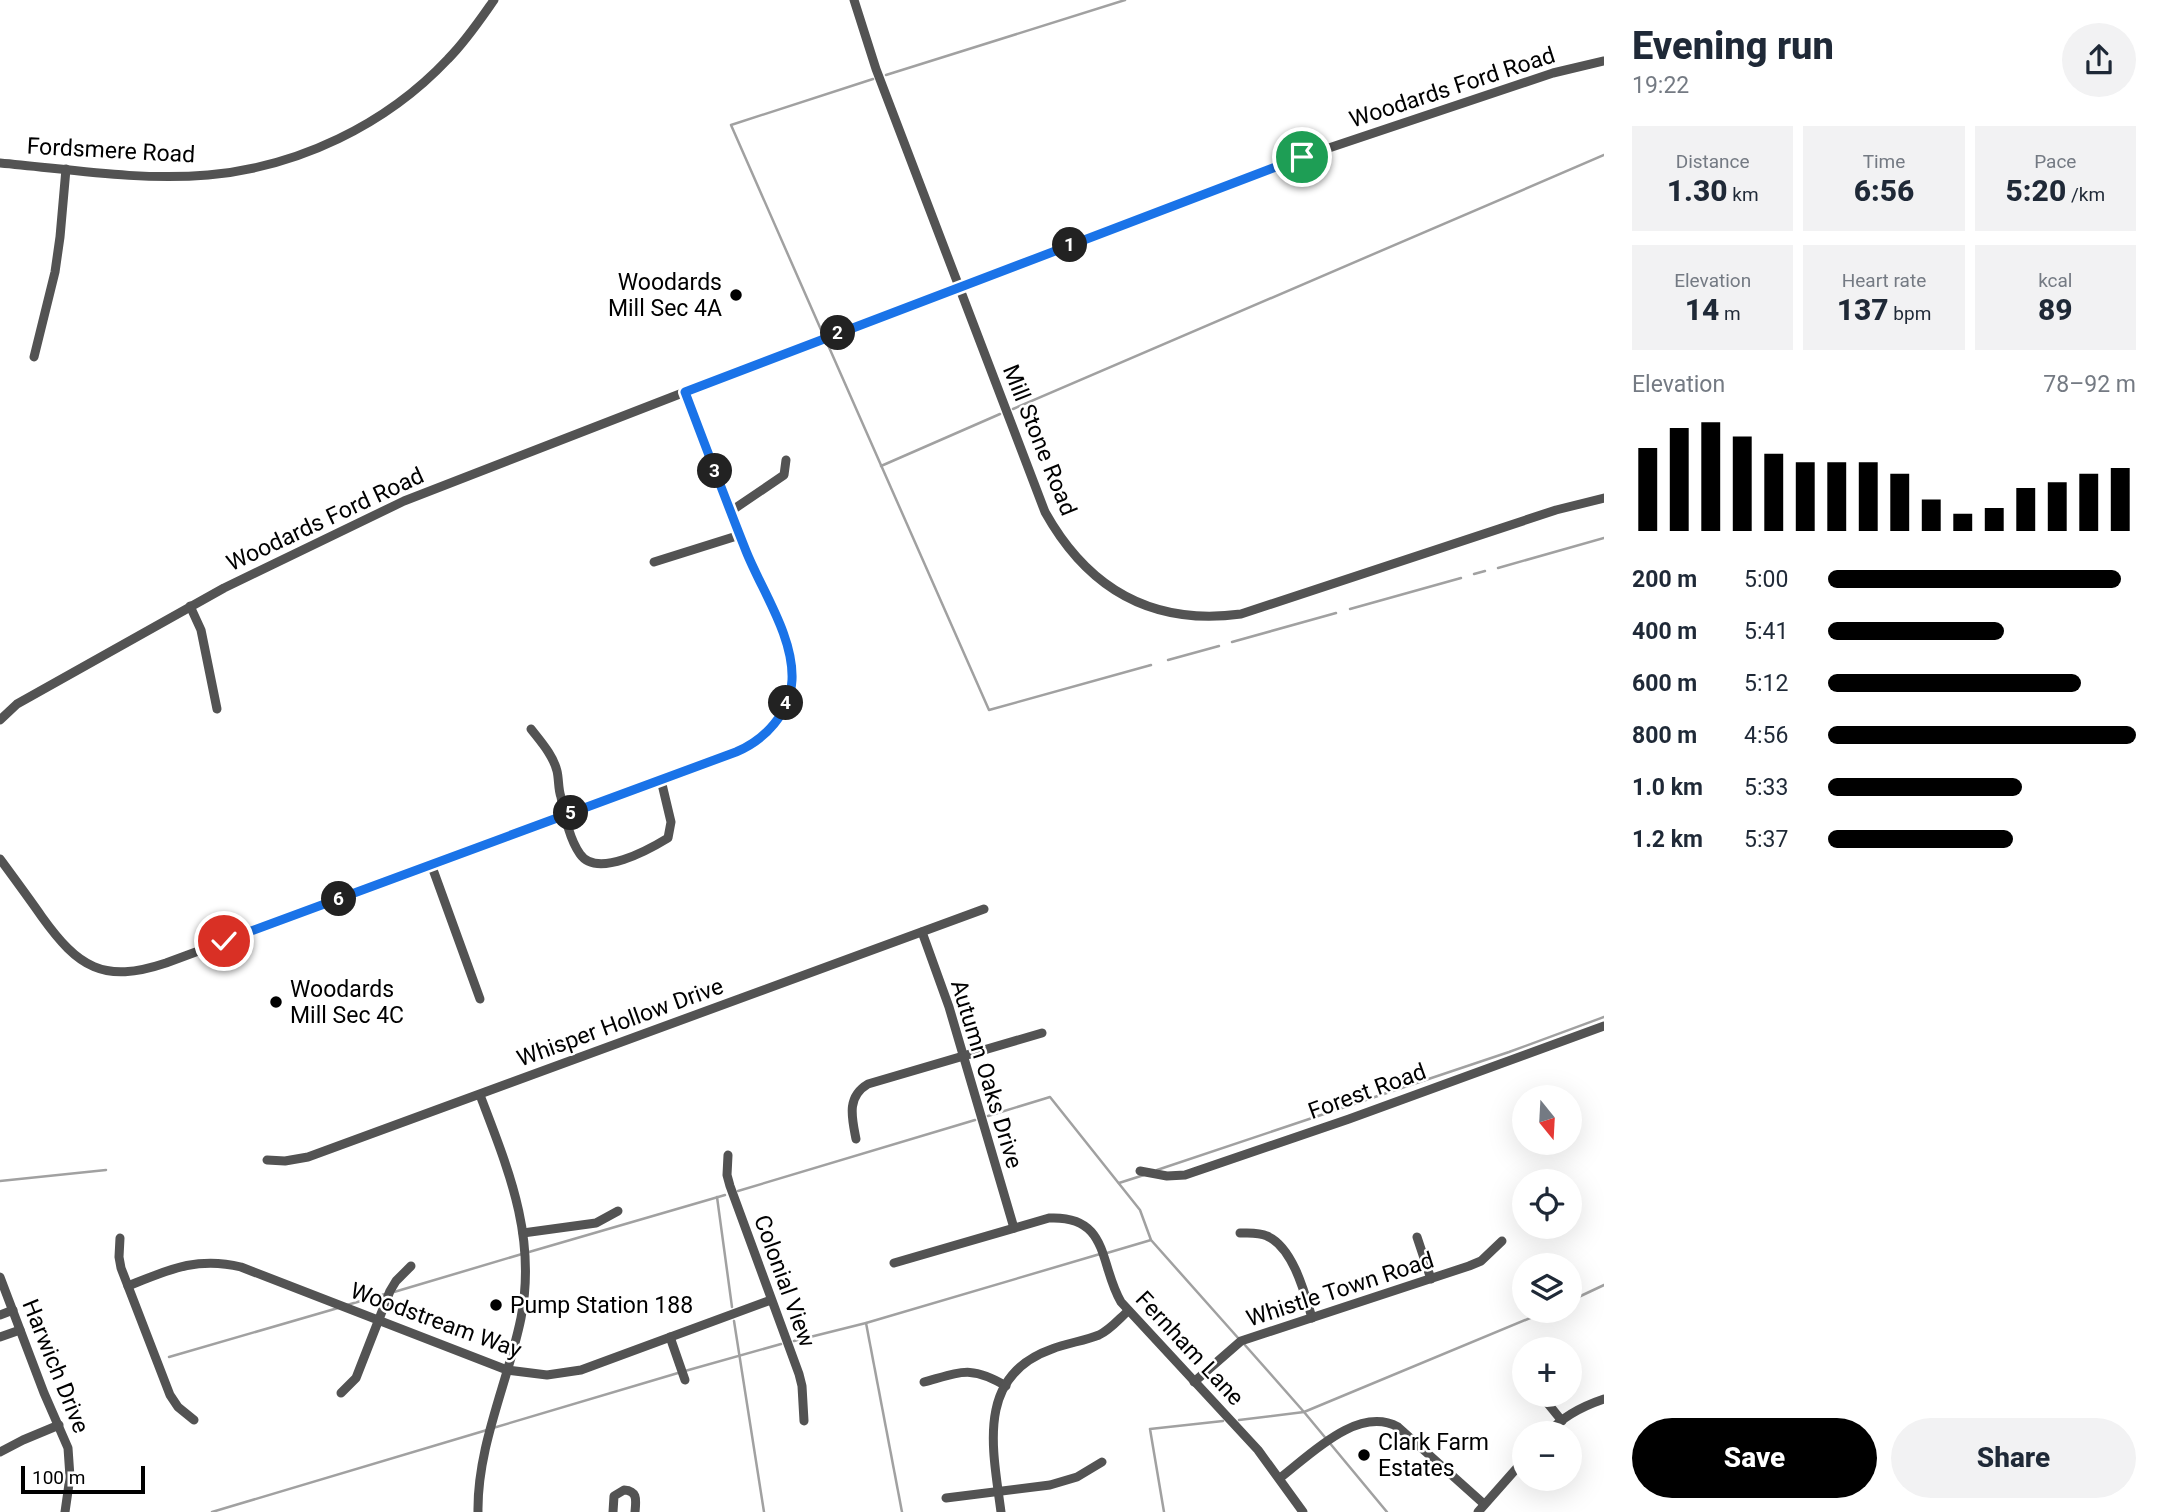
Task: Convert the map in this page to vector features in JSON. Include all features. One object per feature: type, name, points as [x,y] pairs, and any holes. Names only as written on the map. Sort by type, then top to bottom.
[{"type":"street","name":"Fordsmere Road","points":[[0,163],[151,175],[208,175],[260,166],[316,149],[364,125],[411,94],[449,59],[494,0]]},
{"type":"street","name":"Mill Stone Road","points":[[854,0],[876,69],[1045,512],[1058,536],[1087,570],[1108,586],[1138,602],[1163,611],[1205,617],[1241,614],[1556,510],[1604,498]]},
{"type":"street","name":"Woodards Ford Road","points":[[0,720],[17,704],[190,606],[281,559],[404,501],[1302,157],[1560,71],[1604,61]]},
{"type":"street","points":[[34,358],[55,272],[66,169]]},
{"type":"street","points":[[0,859],[66,948],[82,961],[124,972],[146,970],[749,746],[767,733],[788,699],[792,681],[789,649],[740,535],[685,392]]},
{"type":"street","points":[[731,511],[784,475],[786,460]]},
{"type":"street","points":[[654,562],[740,535]]},
{"type":"street","points":[[190,606],[201,630],[217,709]]},
{"type":"street","points":[[531,729],[557,769],[565,815],[581,856],[592,863],[607,864],[649,850],[668,838],[671,822],[661,780]]},
{"type":"street","points":[[431,864],[480,999]]},
{"type":"street","name":"Whisper Hollow Drive","points":[[267,1160],[285,1161],[309,1157],[984,909]]},
{"type":"street","name":"Autumn Oaks Drive","points":[[922,932],[949,1007],[1014,1228]]},
{"type":"street","name":"Forest Road","points":[[1140,1171],[1167,1176],[1185,1175],[1349,1119],[1604,1026]]},
{"type":"street","points":[[856,1139],[851,1108],[854,1098],[868,1084],[1042,1033]]},
{"type":"street","points":[[478,1512],[484,1455],[524,1300],[526,1269],[517,1197],[480,1095]]},
{"type":"street","name":"Colonial View","points":[[728,1155],[728,1180],[802,1386],[804,1422]]},
{"type":"street","points":[[523,1233],[596,1223],[618,1211]]},
{"type":"street","name":"Fernham Lane","points":[[894,1262],[1049,1218],[1062,1217],[1087,1228],[1100,1243],[1116,1294],[1128,1311],[1258,1450],[1303,1512]]},
{"type":"street","points":[[1240,1233],[1268,1236],[1280,1247],[1297,1273],[1312,1318]]},
{"type":"street","points":[[1417,1237],[1431,1279]]},
{"type":"street","points":[[120,1238],[119,1258],[170,1395],[178,1407],[194,1420]]},
{"type":"street","name":"Whistle Town Road","points":[[1194,1382],[1241,1341],[1482,1261],[1502,1241]]},
{"type":"street","name":"Woodstream Way","points":[[128,1286],[186,1265],[224,1263],[241,1267],[507,1370],[547,1375],[572,1372],[771,1300]]},
{"type":"street","points":[[341,1393],[356,1378],[390,1291],[411,1266]]},
{"type":"street","name":"Harwich Drive","points":[[0,1277],[68,1448],[70,1466],[65,1512]]},
{"type":"street","points":[[0,1315],[12,1310]]},
{"type":"street","points":[[1001,1512],[993,1446],[993,1419],[1006,1385],[1031,1359],[1051,1349],[1099,1335],[1128,1311]]},
{"type":"street","points":[[0,1337],[20,1330]]},
{"type":"street","points":[[670,1337],[685,1380]]},
{"type":"street","points":[[924,1382],[974,1371],[1006,1385]]},
{"type":"street","points":[[1551,1407],[1562,1421],[1581,1408],[1604,1399]]},
{"type":"street","points":[[1280,1478],[1342,1431],[1355,1424],[1379,1420],[1398,1427],[1481,1508],[1512,1473]]},
{"type":"street","points":[[0,1452],[59,1425]]},
{"type":"street","points":[[946,1498],[1065,1481],[1102,1462]]},
{"type":"street","points":[[613,1512],[614,1496],[624,1490],[635,1494],[635,1512]]},
{"type":"waterway","points":[[886,75],[1125,0]]},
{"type":"waterway","points":[[822,332],[731,125],[873,79]]},
{"type":"waterway","points":[[1013,409],[1604,155]]},
{"type":"waterway","points":[[828,345],[989,710],[1151,665]]},
{"type":"waterway","points":[[881,466],[1000,414]]},
{"type":"waterway","points":[[1498,568],[1604,538]]},
{"type":"waterway","points":[[1474,574],[1485,571]]},
{"type":"waterway","points":[[1350,609],[1461,578]]},
{"type":"waterway","points":[[1232,642],[1336,613]]},
{"type":"waterway","points":[[1168,660],[1219,646]]},
{"type":"waterway","points":[[1157,1170],[1509,1052],[1604,1017]]},
{"type":"waterway","points":[[988,1116],[1050,1097],[1140,1210],[1151,1240],[1239,1339]]},
{"type":"waterway","points":[[738,1191],[975,1120]]},
{"type":"waterway","points":[[0,1181],[106,1170]]},
{"type":"waterway","points":[[1119,1183],[1144,1175]]},
{"type":"waterway","points":[[529,1252],[725,1195]]},
{"type":"waterway","points":[[717,1197],[732,1307]]},
{"type":"waterway","points":[[1107,1253],[1151,1240]]},
{"type":"waterway","points":[[394,1292],[522,1254]]},
{"type":"waterway","points":[[794,1341],[866,1323],[1100,1254]]},
{"type":"waterway","points":[[1582,1295],[1604,1285]]},
{"type":"waterway","points":[[347,1305],[385,1294]]},
{"type":"waterway","points":[[169,1357],[338,1308]]},
{"type":"waterway","points":[[734,1321],[764,1512]]},
{"type":"waterway","points":[[866,1323],[902,1512]]},
{"type":"waterway","points":[[1239,1420],[1304,1412],[1518,1323]]},
{"type":"waterway","points":[[685,1371],[781,1344]]},
{"type":"waterway","points":[[1244,1344],[1387,1512]]},
{"type":"waterway","points":[[493,1428],[678,1373]]},
{"type":"waterway","points":[[1164,1512],[1150,1429],[1223,1421]]},
{"type":"waterway","points":[[212,1512],[487,1430]]},
{"type":"place","name":"Woodards Mill Sec 4A","points":[[736,295]]},
{"type":"place","name":"Woodards Mill Sec 4C","points":[[276,1002]]},
{"type":"place","name":"Pump Station 188","points":[[496,1305]]},
{"type":"place","name":"Clark Farm Estates","points":[[1364,1455]]},
{"type":"route","points":[[224,941],[736,752],[767,733],[788,699],[792,667],[789,649],[747,554],[685,392],[1302,157]]}]
